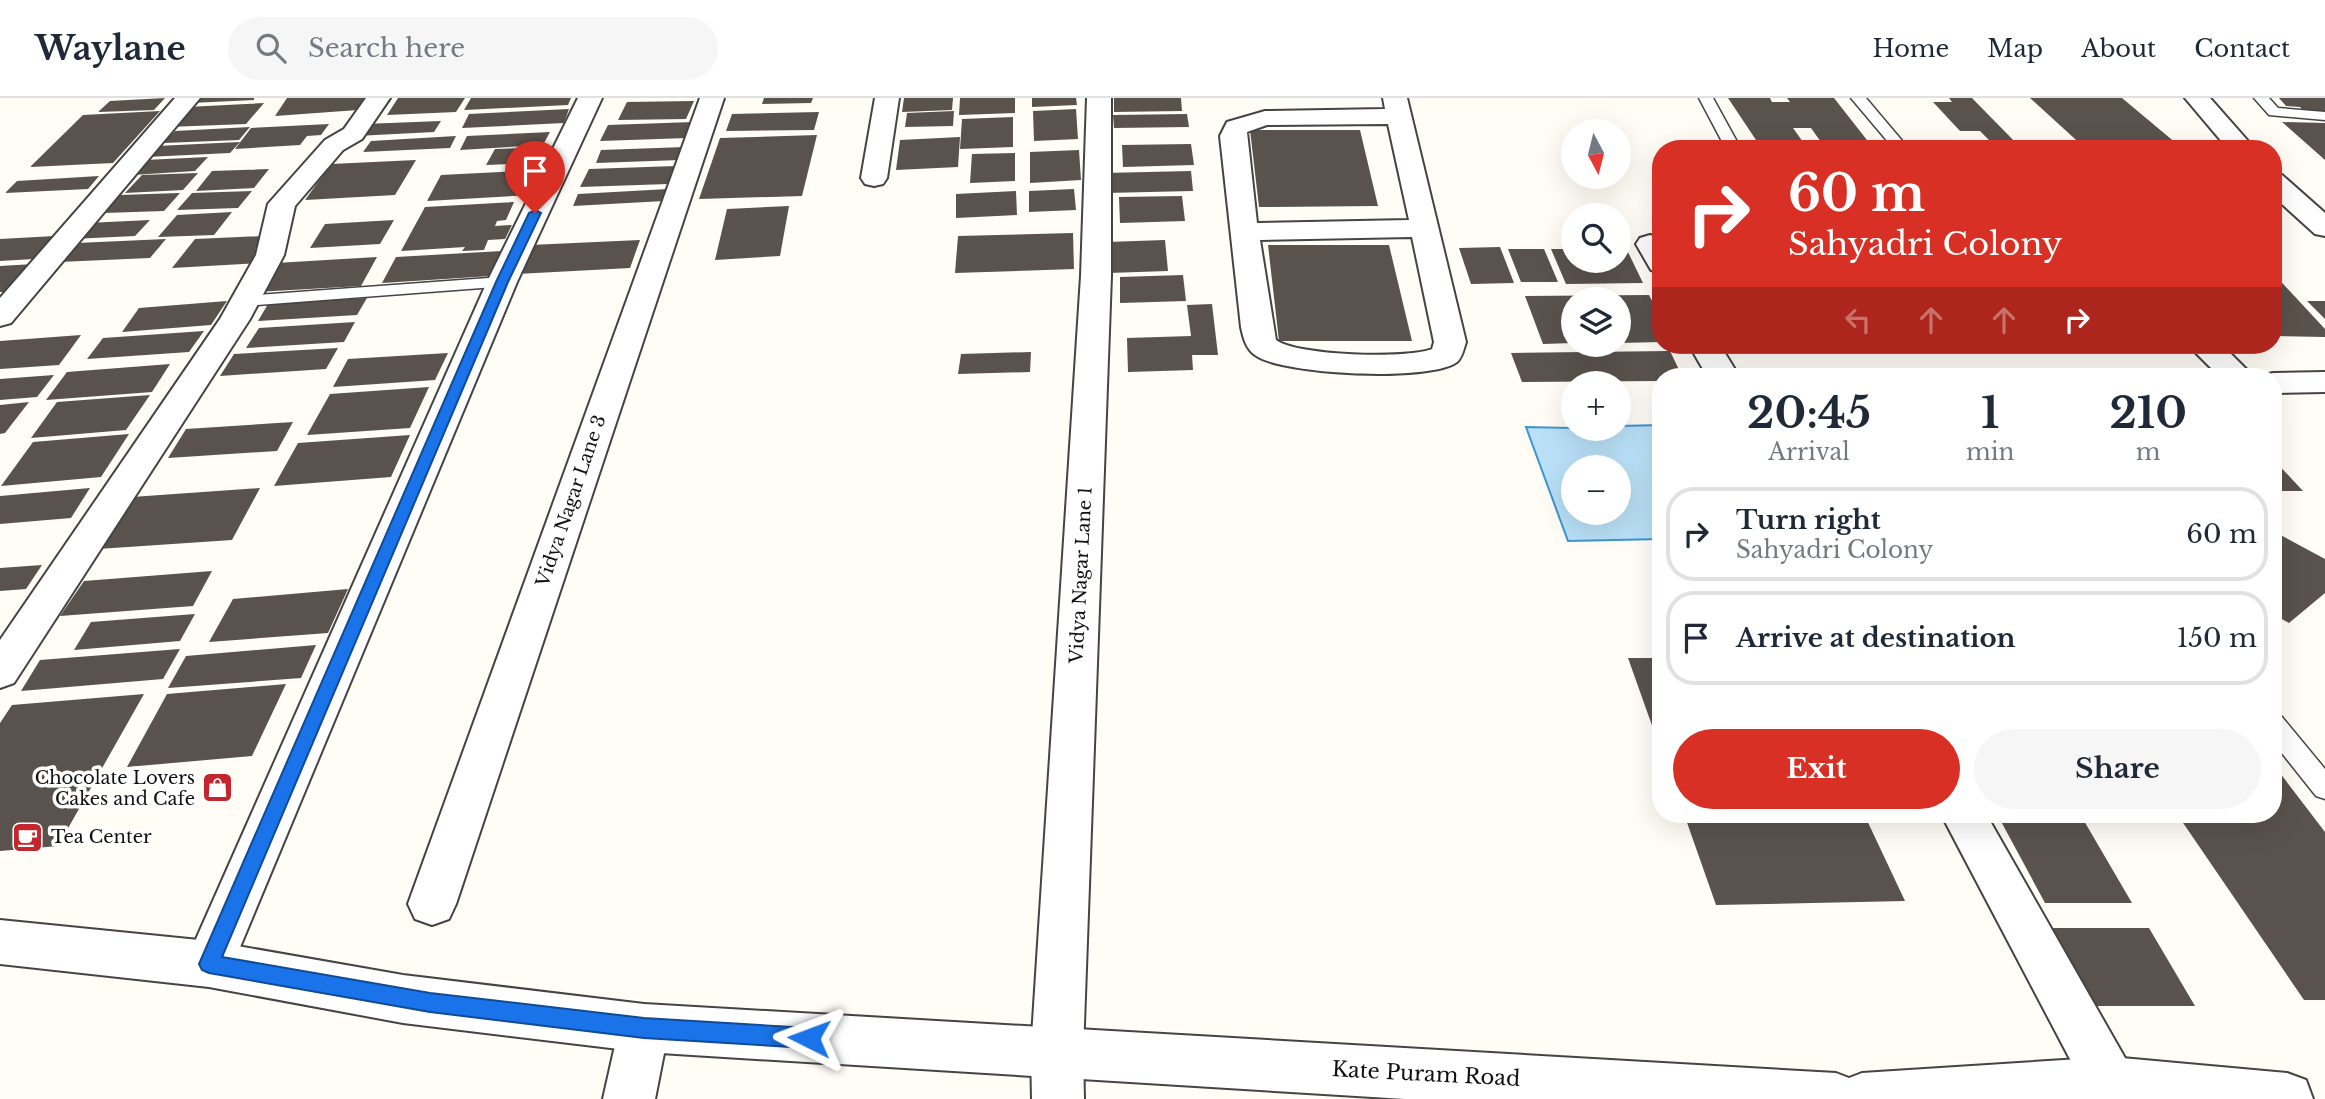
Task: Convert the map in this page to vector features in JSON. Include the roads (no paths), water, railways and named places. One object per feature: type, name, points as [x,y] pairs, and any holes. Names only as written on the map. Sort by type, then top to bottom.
[{"type":"street","points":[[0,317],[188,98]]},
{"type":"street","points":[[0,672],[245,301],[270,256],[282,204],[334,145],[353,134],[378,98]]},
{"type":"street","points":[[209,964],[502,282],[590,98]]},
{"type":"street","name":"Vidya Nagar Lane 3","points":[[432,904],[712,98]]},
{"type":"street","points":[[873,178],[887,98]]},
{"type":"street","name":"Vidya Nagar Lane 1","points":[[1057,1076],[1096,276],[1099,98]]},
{"type":"street","points":[[2197,98],[2234,140]]},
{"type":"street","points":[[1397,107],[1424,228],[1450,342],[1446,355],[1429,362],[1401,364],[1288,358],[1268,350],[1258,339],[1233,136],[1236,127],[1265,118],[1397,107]]},
{"type":"street","points":[[2282,189],[2325,228]]},
{"type":"street","points":[[1244,232],[1424,228]]},
{"type":"street","points":[[2214,354],[2228,368]]},
{"type":"street","points":[[2282,383],[2325,382]]},
{"type":"street","points":[[1968,823],[2111,1083]]},
{"type":"street","name":"Kate Puram Road","points":[[0,942],[209,964],[403,999],[1057,1076],[1836,1099]]},
{"type":"street","points":[[629,1099],[644,1028]]},
{"type":"street","points":[[1862,1099],[2111,1083],[2198,1095],[2287,1099]]},
{"type":"lane","points":[[1706,98],[1729,140]]},
{"type":"lane","points":[[1858,98],[1894,140]]},
{"type":"lane","points":[[2261,98],[2274,111],[2325,116]]},
{"type":"lane","points":[[245,301],[502,282]]},
{"type":"lane","points":[[2282,735],[2325,788]]},
{"type":"water","points":[[1652,425],[1652,539],[1568,541],[1562,525],[1631,525],[1631,455],[1561,455],[1561,522],[1526,427],[1561,428],[1561,441],[1631,441],[1631,426]]},
{"type":"place","name":"Chocolate Lovers Cakes and Cafe","points":[[218,788]]},
{"type":"place","name":"Tea Center","points":[[28,837]]}]
